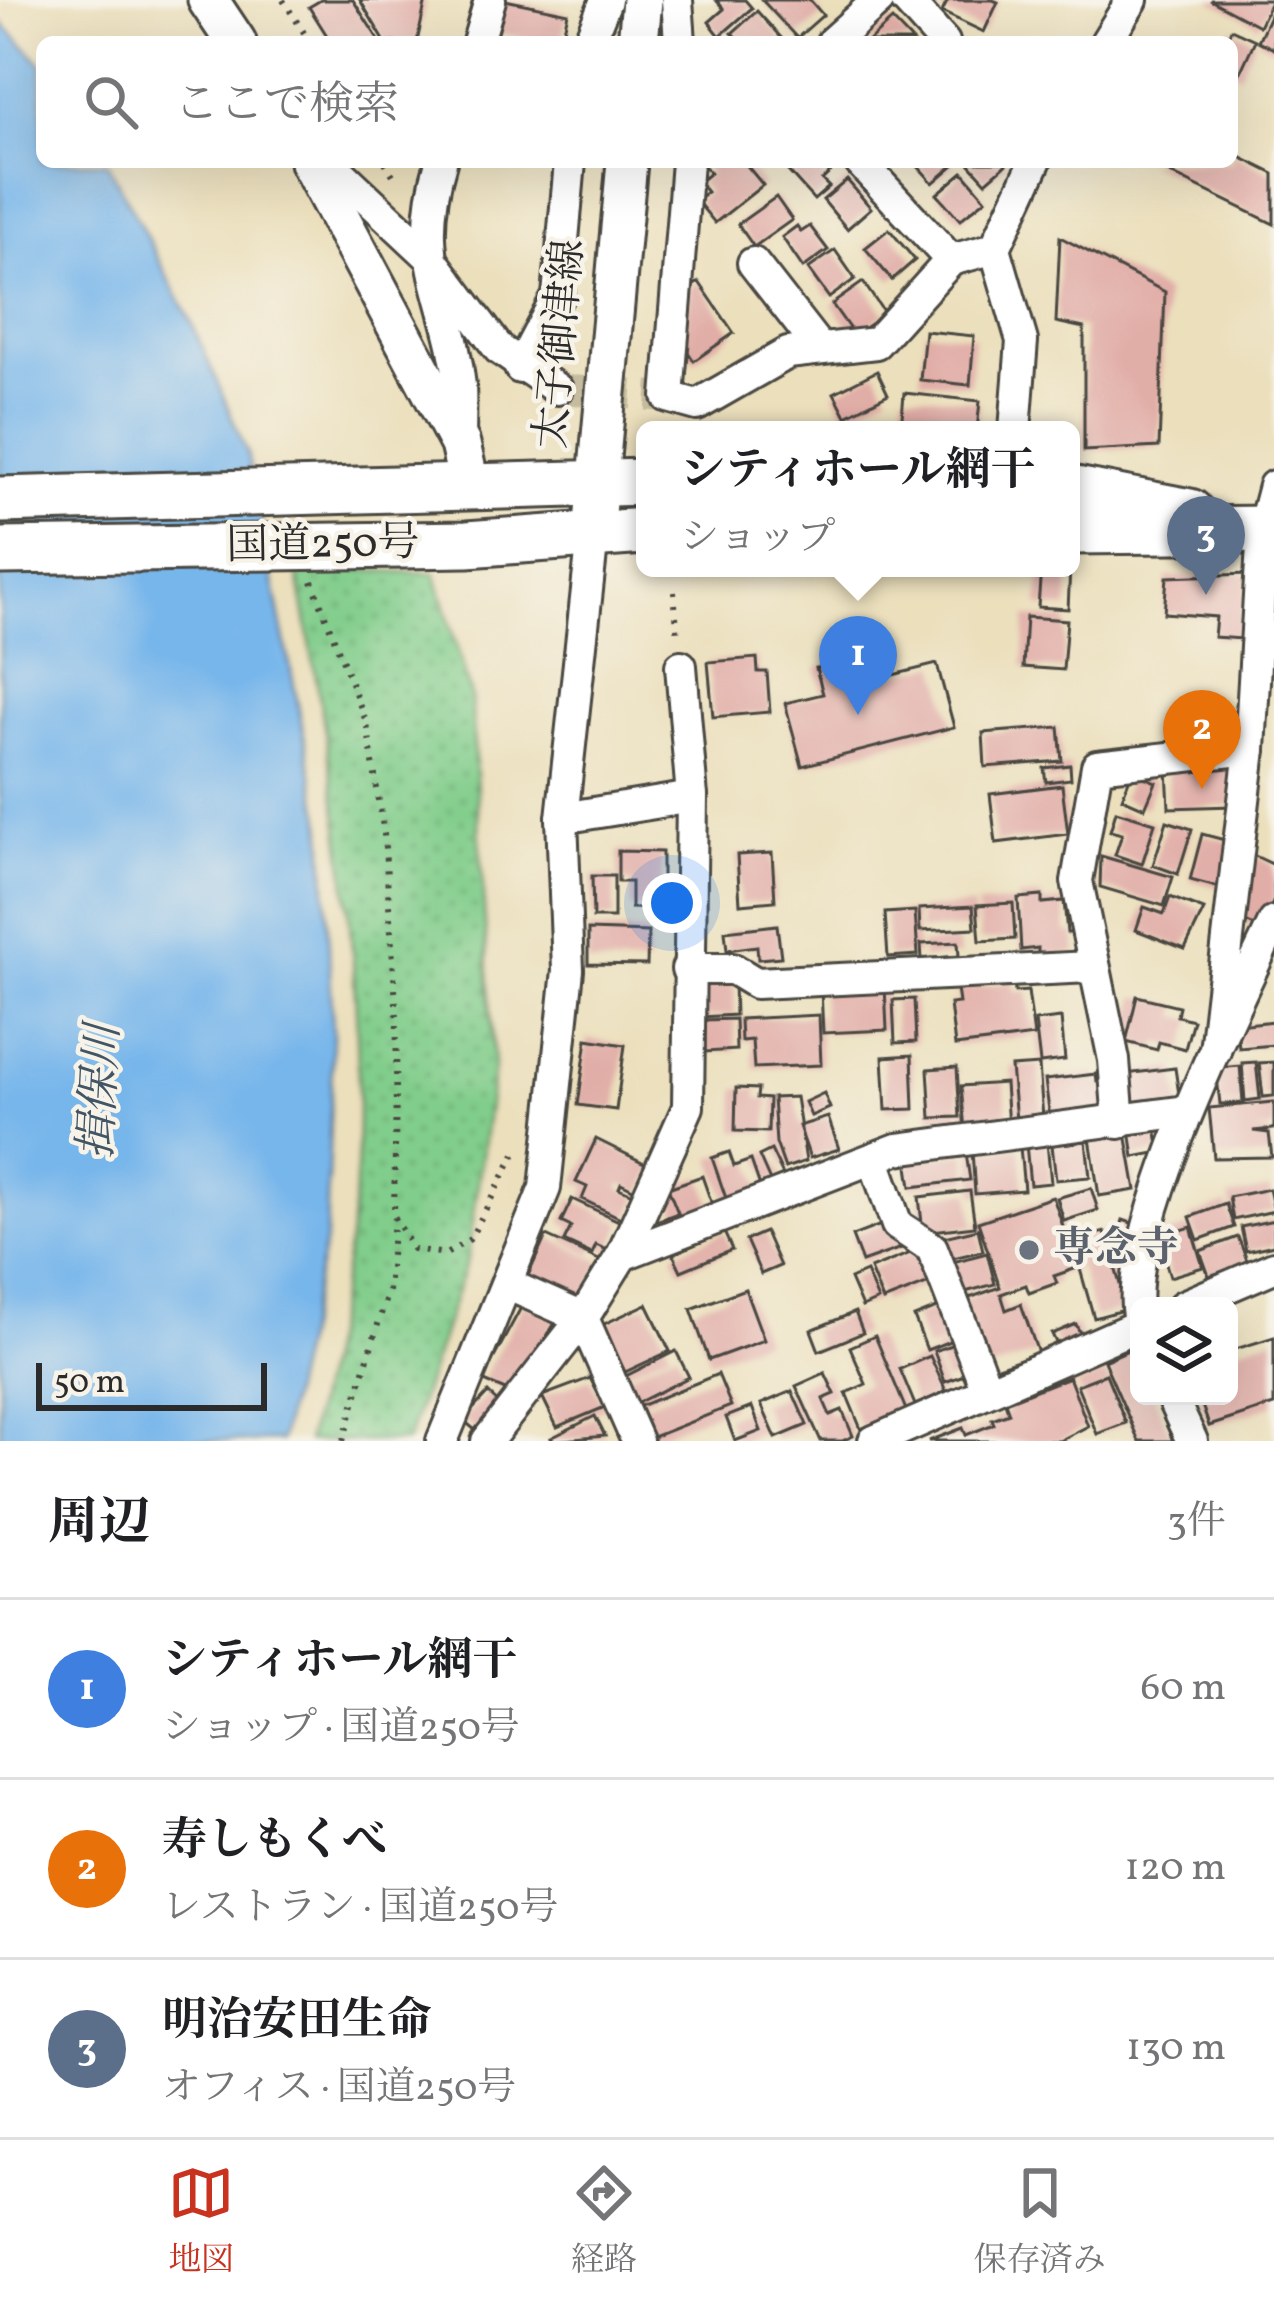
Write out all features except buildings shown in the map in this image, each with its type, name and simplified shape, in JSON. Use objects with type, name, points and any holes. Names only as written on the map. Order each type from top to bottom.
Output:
[{"type":"highway","name":"国道250号","points":[[0,500],[636,482]]},
{"type":"highway","points":[[1080,490],[1270,514]]},
{"type":"highway","points":[[1080,530],[1270,514]]},
{"type":"highway","name":"国道250号","points":[[0,551],[467,544],[636,532]]},
{"type":"main road","points":[[208,0],[232,36]]},
{"type":"main road","points":[[639,36],[642,0]]},
{"type":"main road","points":[[313,168],[460,443],[457,489]]},
{"type":"main road","name":"太子御津線","points":[[593,535],[626,168]]},
{"type":"street","points":[[480,36],[490,0]]},
{"type":"street","points":[[591,36],[606,0]]},
{"type":"street","points":[[677,0],[680,36]]},
{"type":"street","points":[[839,36],[880,0]]},
{"type":"street","points":[[1110,36],[1132,0]]},
{"type":"street","points":[[914,3],[939,36]]},
{"type":"street","points":[[335,168],[429,256],[520,368],[557,389]]},
{"type":"street","points":[[439,168],[430,199],[429,256],[460,385],[460,443]]},
{"type":"street","points":[[520,368],[558,296],[569,168]]},
{"type":"street","points":[[687,168],[668,397],[697,405],[788,353],[876,343],[951,260],[995,248]]},
{"type":"street","points":[[866,168],[951,260]]},
{"type":"street","points":[[1016,421],[1022,341],[995,248],[1032,168]]},
{"type":"street","points":[[753,263],[820,349]]},
{"type":"street","points":[[1215,1051],[1250,749],[1270,514]]},
{"type":"street","points":[[442,1441],[545,1188],[568,970],[562,818],[593,535]]},
{"type":"street","points":[[487,1441],[583,1318],[622,1255],[688,1107],[692,797],[681,666]]},
{"type":"street","points":[[1119,1123],[1114,1060],[1091,967],[1077,881],[1097,766],[1250,749]]},
{"type":"street","points":[[562,818],[692,797]]},
{"type":"street","points":[[1138,1297],[1138,1275],[1186,1112],[1274,922]]},
{"type":"street","points":[[687,969],[734,969],[756,983],[1091,967]]},
{"type":"street","points":[[622,1255],[897,1149],[1186,1112]]},
{"type":"street","points":[[874,1160],[897,1225],[932,1248],[987,1390]]},
{"type":"street","points":[[1204,1297],[1274,1267]]},
{"type":"street","points":[[508,1285],[583,1318],[637,1441]]},
{"type":"street","points":[[874,1441],[1130,1326]]},
{"type":"street","points":[[1175,1405],[1192,1441]]},
{"type":"path","points":[[283,0],[306,36]]},
{"type":"path","points":[[309,575],[368,724],[384,834],[397,1017],[388,1291],[343,1441]]},
{"type":"path","points":[[674,592],[681,666]]},
{"type":"path","points":[[394,1216],[413,1249],[446,1254],[470,1239],[524,1136],[554,1112]]},
{"type":"green space","points":[[297,568],[435,573],[471,696],[494,1067],[468,1257],[407,1441],[307,1441],[351,1227],[358,1079],[343,860]]},
{"type":"water","name":"揖保川","points":[[0,21],[36,58],[36,168],[110,168],[191,321],[247,453],[323,828],[333,1032],[326,1236],[280,1441],[0,1441]]},
{"type":"tunnel","points":[[557,389],[668,397]]},
{"type":"place","name":"明治安田生命","points":[[1206,595]]},
{"type":"place","name":"シティホール網干","points":[[858,715]]},
{"type":"place","name":"寿しもくべ","points":[[1202,789]]},
{"type":"place","name":"専念寺","points":[[1029,1250]]}]
